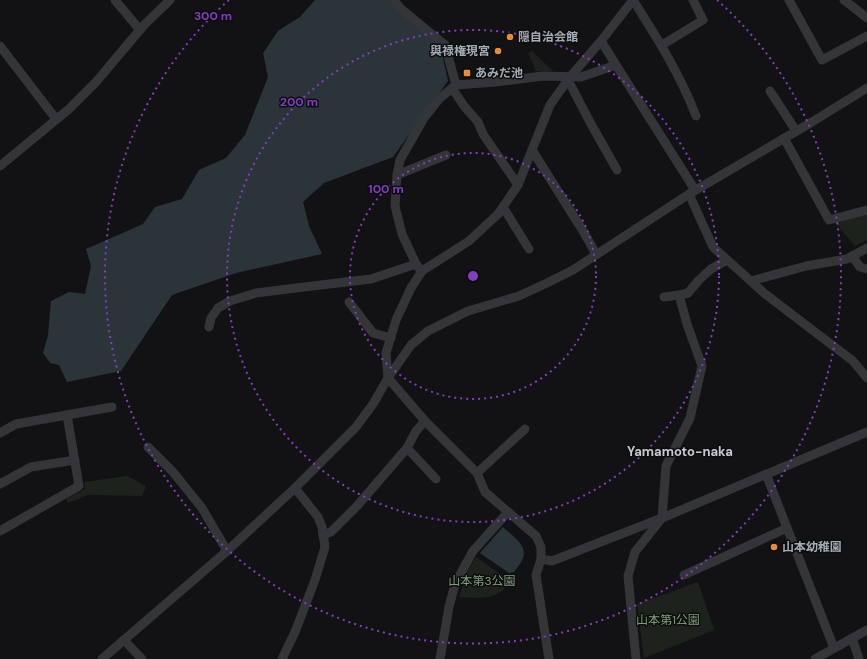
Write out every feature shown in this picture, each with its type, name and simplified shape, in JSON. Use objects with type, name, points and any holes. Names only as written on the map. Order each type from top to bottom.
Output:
[{"type":"street","points":[[115,0],[140,30]]},
{"type":"street","points":[[0,166],[69,109],[96,82],[140,30],[170,0]]},
{"type":"street","points":[[394,0],[400,8],[445,45],[454,87],[464,106],[478,122],[483,134],[518,185]]},
{"type":"street","points":[[550,659],[536,575],[541,559],[541,547],[536,536],[485,492],[477,473],[425,421],[388,378],[386,353],[396,320],[411,288],[422,271],[469,241],[498,214],[518,185],[550,105],[569,79],[633,0],[670,59],[691,102],[696,116]]},
{"type":"street","points":[[662,45],[703,20],[693,0]]},
{"type":"street","points":[[789,0],[822,60],[867,36]]},
{"type":"street","points":[[844,0],[867,18]]},
{"type":"street","points":[[601,41],[692,192],[713,247],[764,293],[853,361],[867,378]]},
{"type":"street","points":[[0,46],[56,120]]},
{"type":"street","points":[[422,271],[416,264],[402,234],[395,206],[397,175],[400,160],[424,118],[440,98],[454,87],[543,76],[569,79],[581,77],[616,65]]},
{"type":"street","points":[[569,79],[591,124],[617,170]]},
{"type":"street","points":[[102,659],[226,551],[295,488],[356,427],[373,404],[388,378],[411,345],[428,331],[468,311],[519,296],[573,270],[692,192],[867,88]]},
{"type":"street","points":[[770,91],[796,131]]},
{"type":"street","points":[[784,138],[830,220],[867,210]]},
{"type":"street","points":[[532,150],[596,254]]},
{"type":"street","points":[[397,175],[446,155]]},
{"type":"street","points":[[503,207],[530,249]]},
{"type":"street","points":[[751,281],[806,266],[847,259],[867,248]]},
{"type":"street","points":[[852,256],[860,267],[867,269]]},
{"type":"street","points":[[664,297],[688,292],[711,269],[727,260]]},
{"type":"street","points":[[209,327],[211,318],[218,308],[230,301],[256,293],[371,279],[416,264]]},
{"type":"street","points":[[636,659],[628,576],[635,552],[662,518],[666,466],[690,418],[702,366],[678,295]]},
{"type":"street","points":[[349,302],[373,333],[391,338]]},
{"type":"street","points":[[0,433],[16,424],[112,407]]},
{"type":"street","points":[[0,532],[79,486],[67,415]]},
{"type":"street","points":[[323,535],[331,532],[357,506],[407,448],[416,431],[425,421]]},
{"type":"street","points":[[477,473],[525,429]]},
{"type":"street","points":[[541,559],[552,561],[662,518],[867,432]]},
{"type":"street","points":[[148,447],[173,472],[202,508],[226,551]]},
{"type":"street","points":[[407,448],[436,479]]},
{"type":"street","points":[[0,484],[31,467],[75,460]]},
{"type":"street","points":[[766,474],[834,648]]},
{"type":"street","points":[[282,659],[295,632],[315,580],[325,547],[322,527],[318,517],[295,488]]},
{"type":"street","points":[[440,659],[449,607],[455,584],[473,551],[508,512]]},
{"type":"street","points":[[684,575],[787,528]]},
{"type":"street","points":[[814,659],[867,630]]},
{"type":"street","points":[[852,638],[859,659]]},
{"type":"street","points":[[124,640],[142,659]]},
{"type":"green space","points":[[532,51],[553,71],[536,71],[528,53]]},
{"type":"green space","points":[[867,213],[867,240],[855,246],[835,222]]},
{"type":"green space","points":[[127,476],[146,486],[142,496],[88,495],[68,503],[66,499],[85,489],[84,482]]},
{"type":"green space","name":"山本第3公園","points":[[476,557],[506,578],[507,583],[500,593],[489,597],[459,597],[468,571]]},
{"type":"green space","name":"山本第1公園","points":[[698,582],[714,630],[644,658],[637,604]]},
{"type":"shaded area","points":[[315,0],[389,0],[396,10],[440,45],[448,81],[393,157],[324,183],[303,202],[309,226],[322,254],[236,273],[172,295],[121,371],[67,382],[59,365],[50,363],[43,353],[48,335],[51,301],[69,292],[85,294],[91,266],[86,249],[143,224],[155,207],[182,199],[199,170],[226,158],[245,135],[268,77],[263,53],[278,31],[300,17]]},
{"type":"shaded area","points":[[503,527],[518,541],[524,553],[522,560],[514,572],[509,573],[480,553]]},
{"type":"place","name":"隠自治会館","points":[[510,37]]},
{"type":"place","name":"與禄権現宮","points":[[498,51]]},
{"type":"place","name":"あみだ池","points":[[467,73]]},
{"type":"place","name":"山本幼稚園","points":[[774,547]]},
{"type":"district","name":"Yamamoto-naka","points":[[680,451]]}]
